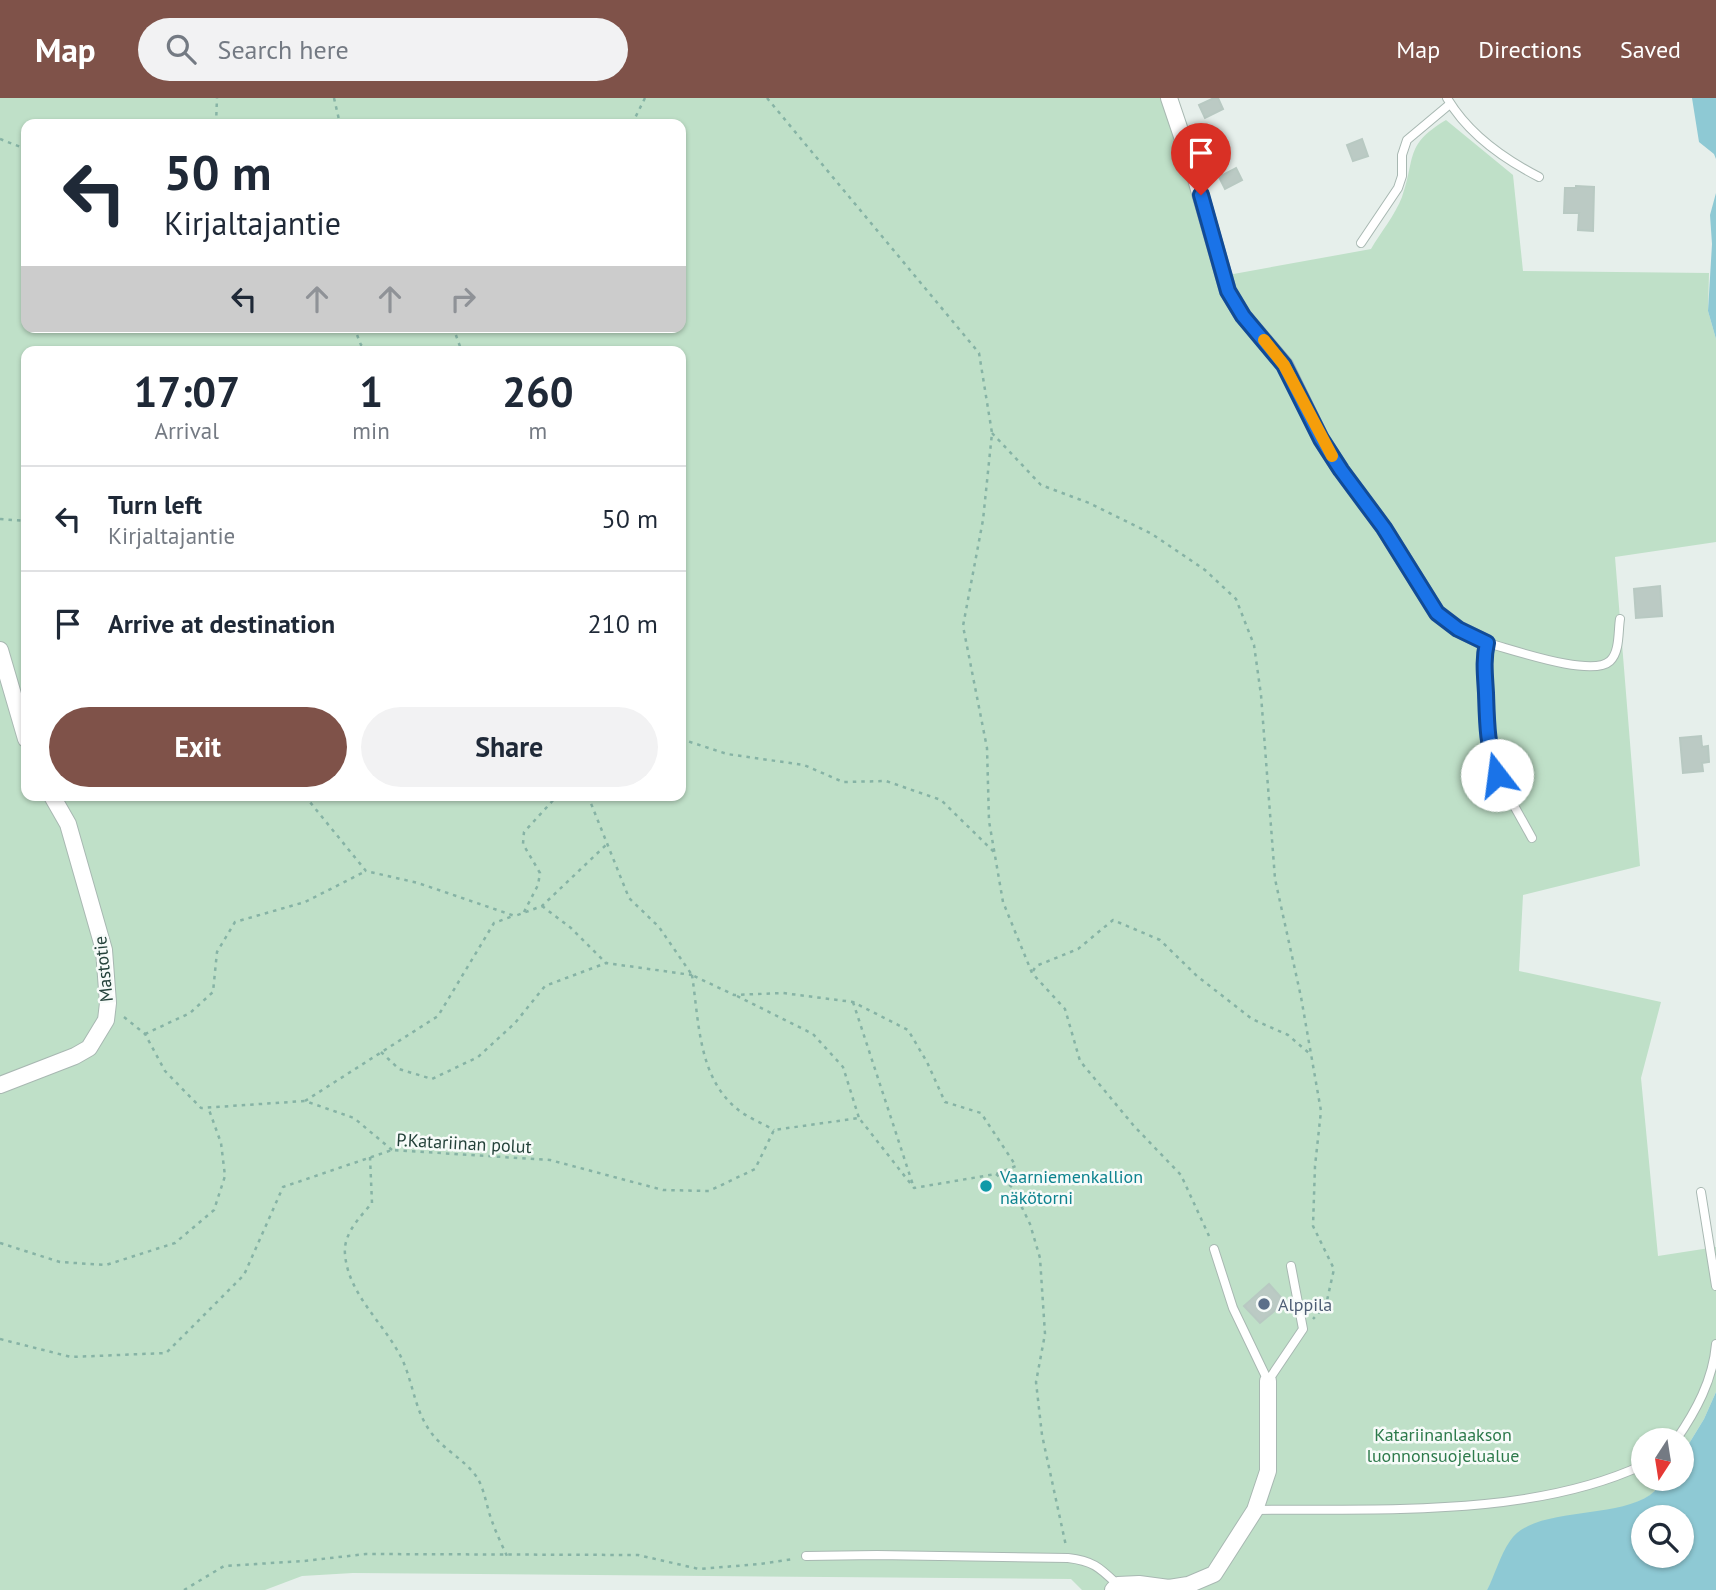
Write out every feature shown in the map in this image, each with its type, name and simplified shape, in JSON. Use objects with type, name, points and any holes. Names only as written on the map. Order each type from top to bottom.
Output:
[{"type":"street","points":[[1169,98],[1194,172],[1228,291],[1243,316],[1284,365],[1334,460],[1384,528],[1437,613],[1458,629],[1487,643]]},
{"type":"street","points":[[0,650],[21,722]]},
{"type":"street","name":"Mastotie","points":[[0,1085],[89,1048],[106,1020],[108,1003],[104,950],[68,824],[55,801]]},
{"type":"street","points":[[1116,1588],[1139,1584],[1169,1588],[1188,1585],[1214,1574],[1255,1510],[1268,1471],[1268,1381]]},
{"type":"lane","points":[[1361,243],[1398,188],[1402,176],[1402,155],[1407,140],[1448,101],[1490,148],[1539,177]]},
{"type":"lane","points":[[1532,838],[1497,775],[1488,749],[1483,662],[1487,643],[1575,665],[1596,667],[1610,662],[1616,651],[1619,619]]},
{"type":"lane","points":[[1701,1192],[1716,1286]]},
{"type":"lane","points":[[1214,1249],[1233,1308],[1268,1381]]},
{"type":"lane","points":[[1268,1381],[1303,1329],[1291,1266]]},
{"type":"lane","points":[[1684,1428],[1698,1408],[1715,1360],[1716,1344]]},
{"type":"lane","points":[[1255,1510],[1468,1506],[1545,1495],[1612,1480],[1631,1471]]},
{"type":"lane","points":[[806,1556],[1068,1558],[1086,1560],[1101,1570],[1116,1588]]},
{"type":"path","points":[[216,119],[217,98]]},
{"type":"path","points":[[334,98],[339,119]]},
{"type":"path","points":[[634,119],[645,98]]},
{"type":"path","points":[[767,98],[979,353],[992,433],[983,520],[962,626],[987,748],[989,821],[1003,902],[1032,972],[1065,1009],[1080,1061],[1134,1126],[1181,1175],[1214,1249]]},
{"type":"path","points":[[0,139],[21,147]]},
{"type":"path","points":[[992,433],[1041,485],[1088,503],[1152,534],[1205,570],[1236,599],[1254,645],[1261,695],[1275,879],[1301,997],[1321,1111],[1315,1166],[1313,1226],[1334,1269],[1326,1305],[1303,1329]]},
{"type":"path","points":[[0,519],[21,521]]},
{"type":"path","points":[[686,741],[727,754],[804,765],[843,782],[886,781],[941,800],[994,852]]},
{"type":"path","points":[[309,801],[366,870],[418,883],[515,916]]},
{"type":"path","points":[[523,913],[538,885],[540,873],[523,844],[524,832],[552,801]]},
{"type":"path","points":[[590,801],[629,898],[659,927],[692,975],[703,1052],[716,1087],[737,1110],[774,1130],[859,1118]]},
{"type":"path","points":[[305,1101],[438,1016],[494,923],[542,906],[607,845]]},
{"type":"path","points":[[145,1034],[190,1013],[213,992],[217,952],[234,922],[305,902],[366,870]]},
{"type":"path","points":[[542,906],[571,928],[606,963]]},
{"type":"path","points":[[1032,972],[1036,966],[1078,949],[1113,920],[1160,940],[1197,976],[1252,1019],[1288,1035],[1309,1053]]},
{"type":"path","points":[[382,1052],[399,1069],[432,1079],[478,1057],[515,1023],[545,986],[606,963],[692,975],[813,1034],[843,1067],[859,1118],[914,1188]]},
{"type":"path","points":[[734,995],[783,993],[853,1002],[908,1030],[927,1062],[945,1102],[981,1113],[1016,1166],[996,1174],[914,1188]]},
{"type":"path","points":[[853,1002],[914,1188]]},
{"type":"path","points":[[108,1003],[145,1034],[164,1071],[201,1108],[305,1101],[354,1118],[392,1150]]},
{"type":"path","points":[[0,1243],[60,1262],[106,1265],[175,1244],[214,1210],[225,1176],[221,1143],[208,1107]]},
{"type":"path","name":"P.Katariinan polut","points":[[0,1339],[71,1357],[166,1353],[244,1275],[283,1186],[392,1150],[550,1160],[663,1190],[709,1191],[755,1169],[774,1130]]},
{"type":"path","points":[[370,1157],[372,1203],[351,1229],[344,1251],[351,1281],[401,1357],[414,1391],[419,1415],[432,1435],[467,1465],[477,1478],[507,1556]]},
{"type":"path","points":[[996,1174],[1012,1187],[1030,1224],[1040,1258],[1045,1334],[1036,1382],[1042,1435],[1064,1531]]},
{"type":"path","points":[[184,1590],[224,1566],[366,1554],[638,1555],[699,1569],[761,1564],[806,1556]]},
{"type":"green space","name":"Katariinanlaakson luonnonsuojelualue","points":[[0,98],[1164,98],[1217,277],[1371,249],[1399,204],[1417,145],[1423,137],[1446,120],[1513,175],[1523,271],[1709,273],[1708,311],[1716,339],[1716,542],[1615,557],[1640,866],[1523,895],[1519,971],[1661,1002],[1641,1078],[1658,1256],[1716,1247],[1716,1392],[1694,1435],[1694,1428],[1631,1428],[1631,1491],[1654,1491],[1651,1495],[1495,1575],[1487,1590],[1082,1590],[1071,1579],[353,1573],[302,1576],[265,1590],[0,1590]]},
{"type":"water","points":[[1692,98],[1716,98],[1716,159],[1714,154],[1699,142]]},
{"type":"water","points":[[1716,193],[1716,339],[1708,311],[1712,244],[1710,215]]},
{"type":"water","points":[[1716,1392],[1716,1590],[1487,1590],[1506,1547],[1521,1530],[1555,1518],[1634,1503],[1654,1491],[1694,1491],[1694,1435]]},
{"type":"building","points":[[1218,98],[1223,109],[1205,118],[1199,105]]},
{"type":"building","points":[[1362,139],[1368,156],[1353,161],[1347,145]]},
{"type":"building","points":[[1236,168],[1242,180],[1225,189],[1219,177]]},
{"type":"building","points":[[1594,187],[1593,231],[1578,230],[1579,213],[1564,213],[1565,188]]},
{"type":"building","points":[[1660,586],[1662,616],[1636,618],[1634,589]]},
{"type":"building","points":[[1701,736],[1702,747],[1708,746],[1709,762],[1702,763],[1703,771],[1683,773],[1680,738]]},
{"type":"building","name":"Alppila","points":[[1269,1284],[1285,1302],[1260,1323],[1244,1306]]},
{"type":"slow traffic","points":[[1264,340],[1284,365],[1332,456]]},
{"type":"place","name":"Vaarniemenkallion näkötorni","points":[[986,1186]]},
{"type":"place","name":"Alppila","points":[[1264,1304]]},
{"type":"route","points":[[1201,195],[1228,291],[1243,316],[1284,365],[1321,439],[1384,528],[1437,613],[1458,629],[1487,643],[1483,662],[1488,749],[1497,775]]}]
